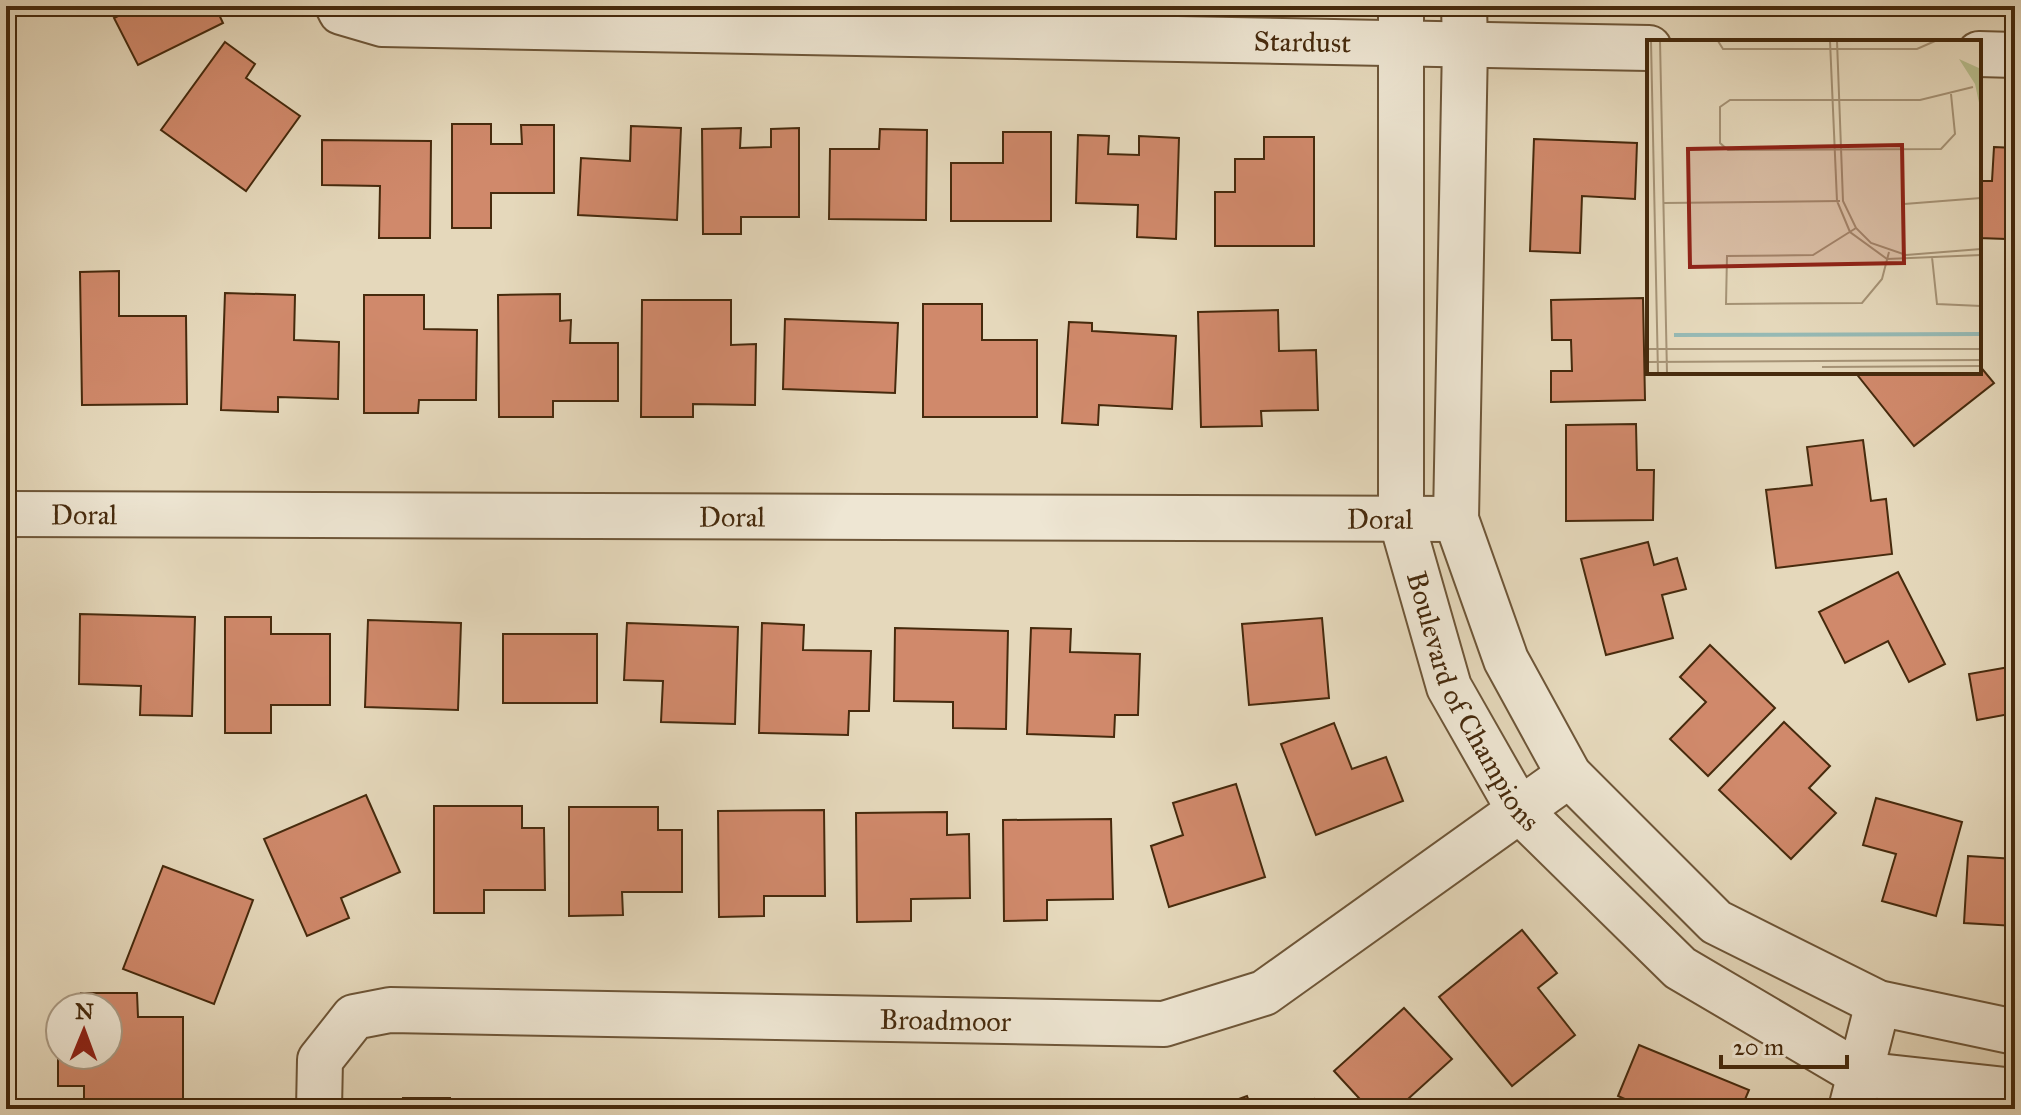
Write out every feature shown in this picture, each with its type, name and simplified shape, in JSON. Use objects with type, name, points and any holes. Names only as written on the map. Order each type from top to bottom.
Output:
[{"type":"street","name":"Stardust","points":[[338,6],[341,12],[382,24],[1464,25],[1647,48]]},
{"type":"street","name":"Boulevard of Champions","points":[[1401,24],[1401,519],[1449,687],[1519,810],[1680,968],[1855,1092],[2015,1091]]},
{"type":"street","name":"Boulevard of Champions","points":[[1464,25],[1456,519],[1506,660],[1569,775],[1716,922],[1878,1003],[2015,1032]]},
{"type":"street","points":[[1981,54],[2015,55]]},
{"type":"street","name":"Doral","points":[[6,514],[1456,519]]},
{"type":"street","name":"Broadmoor","points":[[319,1109],[320,1060],[354,1017],[390,1010],[1164,1024],[1264,993],[1569,775]]},
{"type":"street","points":[[1855,1092],[1878,1003]]},
{"type":"building","points":[[138,6],[215,6],[223,23],[138,65],[114,18]]},
{"type":"building","points":[[225,42],[255,64],[246,78],[300,116],[246,191],[161,130]]},
{"type":"building","points":[[452,124],[491,124],[491,144],[522,144],[521,125],[554,125],[554,193],[491,193],[491,228],[452,228]]},
{"type":"building","points":[[631,126],[681,128],[677,220],[578,215],[581,158],[630,161]]},
{"type":"building","points":[[741,128],[740,148],[771,147],[771,129],[799,128],[799,217],[741,217],[741,234],[703,234],[702,129]]},
{"type":"building","points":[[880,129],[927,130],[926,220],[829,219],[830,149],[879,149]]},
{"type":"building","points":[[1003,132],[1051,132],[1051,221],[951,221],[951,163],[1003,163]]},
{"type":"building","points":[[1078,135],[1109,136],[1108,154],[1139,155],[1139,136],[1179,138],[1176,239],[1137,237],[1138,205],[1076,203]]},
{"type":"building","points":[[1264,137],[1314,137],[1314,246],[1215,246],[1215,192],[1235,192],[1235,159],[1264,159]]},
{"type":"building","points":[[1534,139],[1637,143],[1635,199],[1582,196],[1580,253],[1530,251]]},
{"type":"building","points":[[322,140],[431,141],[430,238],[379,238],[380,186],[322,185]]},
{"type":"building","points":[[1994,147],[2015,148],[2015,256],[2006,255],[2006,239],[1981,238],[1981,181],[1992,181]]},
{"type":"building","points":[[119,271],[119,316],[186,316],[187,404],[82,405],[80,272]]},
{"type":"building","points":[[225,293],[295,295],[294,340],[339,342],[338,399],[278,397],[278,412],[221,410]]},
{"type":"building","points":[[560,294],[560,321],[571,320],[570,343],[618,343],[618,401],[553,401],[553,417],[499,417],[498,295]]},
{"type":"building","points":[[364,295],[424,295],[424,329],[477,330],[476,400],[419,400],[418,413],[364,413]]},
{"type":"building","points":[[1643,298],[1645,400],[1551,402],[1551,371],[1572,371],[1571,340],[1552,340],[1551,300]]},
{"type":"building","points":[[642,300],[731,300],[731,345],[756,344],[755,405],[693,404],[693,417],[641,417]]},
{"type":"building","points":[[923,304],[982,304],[982,340],[1037,340],[1037,417],[923,417]]},
{"type":"building","points":[[1278,310],[1279,351],[1316,350],[1318,410],[1261,411],[1262,426],[1201,427],[1198,312]]},
{"type":"building","points":[[785,319],[898,323],[895,393],[783,389]]},
{"type":"building","points":[[1069,322],[1092,323],[1092,331],[1176,336],[1172,409],[1099,405],[1098,425],[1062,423]]},
{"type":"building","points":[[1981,367],[1994,383],[1914,446],[1857,374],[1981,374]]},
{"type":"building","points":[[1636,424],[1637,470],[1654,470],[1653,520],[1566,521],[1566,425]]},
{"type":"building","points":[[1863,440],[1871,501],[1886,499],[1892,554],[1776,568],[1766,490],[1812,485],[1807,447]]},
{"type":"building","points":[[1648,542],[1654,565],[1677,558],[1686,589],[1662,595],[1673,638],[1606,655],[1581,559]]},
{"type":"building","points":[[1898,572],[1945,664],[1909,682],[1888,641],[1845,663],[1819,612]]},
{"type":"building","points":[[80,614],[195,617],[192,716],[140,715],[141,686],[79,684]]},
{"type":"building","points":[[225,617],[271,617],[271,634],[330,634],[330,705],[271,705],[271,733],[225,733]]},
{"type":"building","points":[[1322,618],[1329,698],[1249,705],[1242,624]]},
{"type":"building","points":[[368,620],[461,623],[458,710],[365,707]]},
{"type":"building","points":[[627,623],[738,627],[735,724],[661,722],[663,681],[624,680]]},
{"type":"building","points":[[762,623],[804,625],[803,650],[871,651],[869,711],[849,711],[848,735],[759,733]]},
{"type":"building","points":[[895,628],[1008,631],[1006,729],[953,728],[953,702],[894,701]]},
{"type":"building","points":[[1031,628],[1071,629],[1070,652],[1140,654],[1138,715],[1115,715],[1114,737],[1027,734]]},
{"type":"building","points":[[503,634],[597,634],[597,703],[503,703]]},
{"type":"building","points":[[1710,645],[1775,708],[1708,776],[1670,739],[1706,702],[1680,677]]},
{"type":"building","points":[[2015,666],[2015,713],[1977,720],[1969,674]]},
{"type":"building","points":[[1784,722],[1830,766],[1809,788],[1836,813],[1791,859],[1719,790]]},
{"type":"building","points":[[1334,723],[1352,769],[1386,757],[1403,801],[1316,835],[1281,744]]},
{"type":"building","points":[[1236,784],[1265,877],[1169,907],[1151,846],[1183,835],[1173,803]]},
{"type":"building","points":[[366,795],[400,872],[341,898],[349,918],[307,936],[264,839]]},
{"type":"building","points":[[1876,798],[1962,822],[1936,916],[1882,901],[1896,854],[1863,845]]},
{"type":"building","points":[[434,806],[522,806],[522,828],[544,828],[545,890],[484,890],[484,913],[434,913]]},
{"type":"building","points":[[569,807],[658,807],[658,830],[682,830],[682,892],[622,892],[623,915],[569,916]]},
{"type":"building","points":[[824,810],[825,896],[764,896],[764,916],[719,917],[718,811]]},
{"type":"building","points":[[947,812],[947,835],[969,834],[970,898],[911,899],[911,921],[857,922],[856,813]]},
{"type":"building","points":[[1111,819],[1113,899],[1047,900],[1047,920],[1004,921],[1003,820]]},
{"type":"building","points":[[1968,856],[2015,859],[2015,926],[1964,923]]},
{"type":"building","points":[[163,866],[253,900],[214,1004],[123,969]]},
{"type":"building","points":[[1522,930],[1557,973],[1538,988],[1575,1035],[1512,1086],[1439,997]]},
{"type":"building","points":[[124,993],[137,993],[138,1017],[183,1017],[183,1109],[84,1109],[84,1086],[58,1086],[58,1071],[124,1071]]},
{"type":"building","points":[[1404,1008],[1452,1059],[1397,1109],[1369,1109],[1334,1071]]},
{"type":"building","points":[[1639,1045],[1749,1090],[1741,1109],[1647,1109],[1618,1096]]},
{"type":"building","points":[[1247,1096],[1252,1109],[1211,1109]]},
{"type":"building","points":[[403,1098],[450,1098],[450,1109],[403,1109]]},
{"type":"building","points":[[1314,1099],[1317,1109],[1284,1109]]},
{"type":"building","points":[[546,1101],[576,1101],[576,1109],[546,1109]]},
{"type":"building","points":[[673,1105],[707,1105],[707,1109],[673,1109]]},
{"type":"building","points":[[738,1106],[776,1106],[776,1109],[738,1109]]}]
